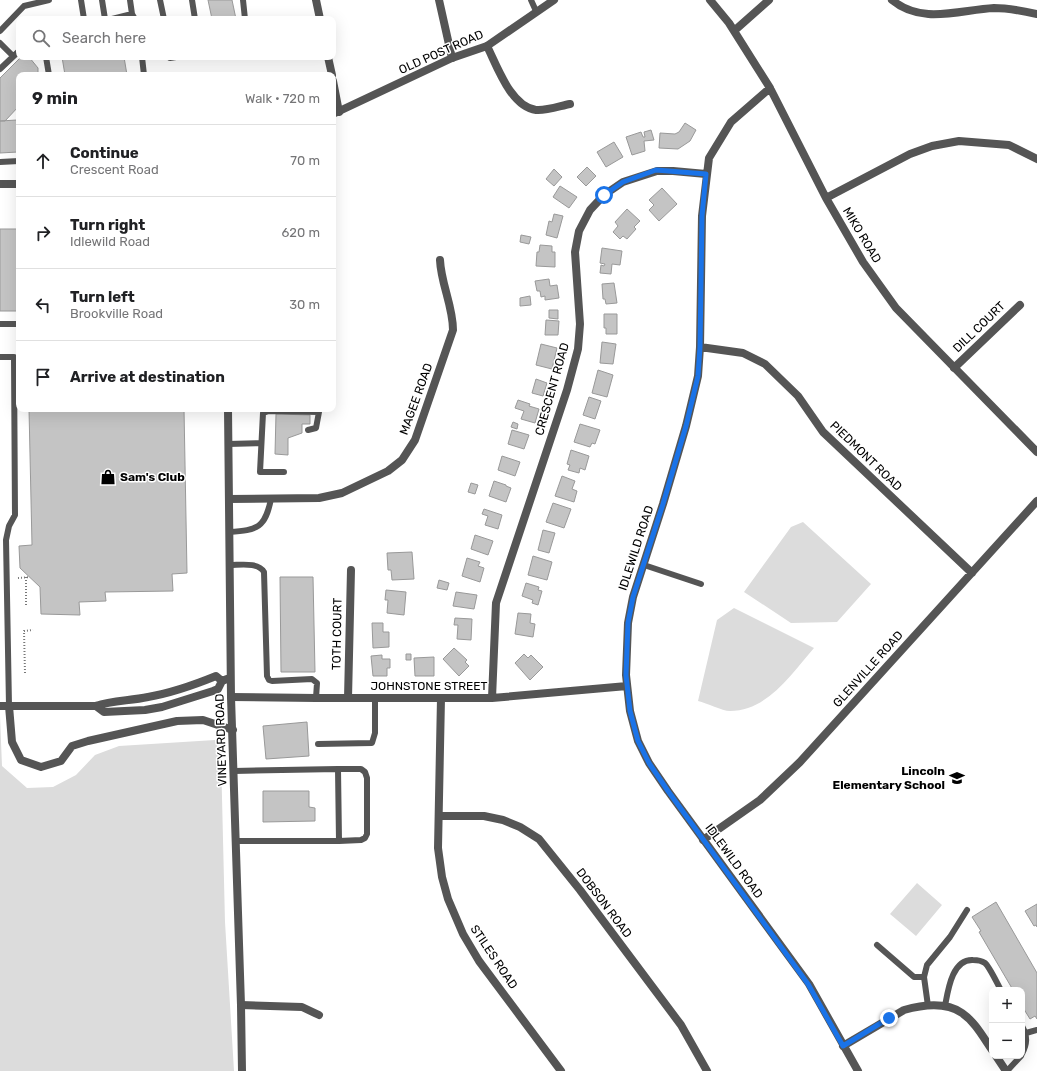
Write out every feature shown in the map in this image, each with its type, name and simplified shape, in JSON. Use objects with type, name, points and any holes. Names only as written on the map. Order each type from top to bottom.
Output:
[{"type":"street","points":[[316,0],[319,16]]},
{"type":"street","points":[[439,0],[452,58]]},
{"type":"street","name":"OLD POST ROAD","points":[[336,113],[452,58],[487,46],[554,0]]},
{"type":"street","name":"MIKO ROAD","points":[[710,0],[734,31],[770,88],[826,198],[863,262],[896,308],[1037,452]]},
{"type":"street","points":[[734,31],[769,0]]},
{"type":"street","points":[[892,0],[904,9],[930,15],[994,8],[1037,14]]},
{"type":"street","points":[[487,46],[506,84],[523,104],[529,108],[538,110],[570,104]]},
{"type":"street","points":[[329,60],[331,72]]},
{"type":"street","name":"IDLEWILD ROAD","points":[[770,88],[731,122],[709,158],[702,216],[700,347],[698,376],[686,426],[644,566],[633,597],[628,623],[626,686],[630,711],[638,741],[649,763],[808,984],[858,1071]]},
{"type":"street","points":[[826,198],[910,154],[932,146],[959,141],[1009,145],[1037,159]]},
{"type":"street","name":"CRESCENT ROAD","points":[[492,698],[496,603],[567,390],[578,348],[580,324],[575,252],[579,231],[590,210],[604,195],[623,182],[656,170],[706,174]]},
{"type":"street","points":[[0,184],[16,184]]},
{"type":"street","name":"MAGEE ROAD","points":[[229,499],[319,498],[342,493],[388,471],[402,460],[415,440],[453,330],[453,317],[441,273],[440,260]]},
{"type":"street","name":"DILL COURT","points":[[954,368],[1020,305]]},
{"type":"street","name":"PIEDMONT ROAD","points":[[700,347],[743,353],[765,364],[798,396],[823,432],[972,573]]},
{"type":"street","name":"VINEYARD ROAD","points":[[228,412],[231,697],[242,1071]]},
{"type":"street","name":"GLENVILLE ROAD","points":[[704,840],[760,800],[800,762],[1037,501]]},
{"type":"street","name":"TOTH COURT","points":[[348,698],[351,570]]},
{"type":"street","points":[[0,706],[96,706],[106,702],[146,698],[170,692],[216,676],[222,681]]},
{"type":"street","points":[[96,706],[104,712],[124,712],[162,706],[218,689],[222,681],[231,678]]},
{"type":"street","name":"JOHNSTONE STREET","points":[[231,697],[492,698],[626,686]]},
{"type":"street","name":"STILES ROAD","points":[[441,698],[438,848],[442,877],[448,899],[463,934],[479,961],[561,1071]]},
{"type":"street","points":[[9,706],[12,742],[21,760],[41,767],[61,760],[72,746],[177,721],[203,720],[233,730]]},
{"type":"street","name":"DOBSON ROAD","points":[[438,816],[484,816],[503,820],[520,827],[539,839],[580,890],[681,1025],[707,1071]]},
{"type":"street","points":[[241,1005],[302,1007],[319,1015]]},
{"type":"street","points":[[843,1046],[904,1010],[928,1006],[945,1006],[962,1012],[973,1022],[989,1046]]},
{"type":"street","points":[[998,1059],[1007,1071]]},
{"type":"lane","points":[[0,31],[24,6],[48,0]]},
{"type":"lane","points":[[81,0],[84,16]]},
{"type":"lane","points":[[102,0],[105,16]]},
{"type":"lane","points":[[130,0],[133,16]]},
{"type":"lane","points":[[160,0],[163,16]]},
{"type":"lane","points":[[192,0],[195,16]]},
{"type":"lane","points":[[243,0],[245,16]]},
{"type":"lane","points":[[531,0],[536,11]]},
{"type":"lane","points":[[0,43],[13,56]]},
{"type":"lane","points":[[0,69],[16,54]]},
{"type":"lane","points":[[46,60],[48,72]]},
{"type":"lane","points":[[142,60],[144,72]]},
{"type":"lane","points":[[0,162],[16,161]]},
{"type":"lane","points":[[0,324],[16,324]]},
{"type":"lane","points":[[0,357],[14,357],[15,514],[6,540],[9,706]]},
{"type":"lane","points":[[263,412],[260,472],[284,472]]},
{"type":"lane","points":[[308,430],[316,428],[319,412]]},
{"type":"lane","points":[[228,444],[261,443]]},
{"type":"lane","points":[[229,532],[246,530],[261,525],[268,514],[271,499]]},
{"type":"lane","points":[[230,565],[257,565],[262,568],[264,572],[267,676],[269,680],[312,679],[316,683],[316,698]]},
{"type":"lane","points":[[644,566],[701,584]]},
{"type":"lane","points":[[318,744],[372,743],[375,733],[376,698]]},
{"type":"lane","points":[[338,769],[339,841]]},
{"type":"lane","points":[[234,771],[361,769],[367,778],[368,834],[366,838],[361,840],[339,841],[236,841]]},
{"type":"lane","points":[[928,1006],[924,977],[927,965],[950,937],[967,910]]},
{"type":"lane","points":[[877,945],[914,977],[924,977]]},
{"type":"lane","points":[[945,1006],[953,975],[958,966],[965,960],[975,960],[985,963],[999,987]]},
{"type":"lane","points":[[1025,1048],[1026,1033],[1037,1030]]},
{"type":"lane","points":[[1007,1071],[1018,1059]]},
{"type":"path","points":[[26,577],[26,607]]},
{"type":"path","points":[[18,578],[30,577]]},
{"type":"path","points":[[25,673],[24,631],[33,630]]},
{"type":"shaded area","points":[[803,522],[871,584],[837,622],[791,623],[744,592],[791,527]]},
{"type":"shaded area","points":[[734,608],[814,648],[788,679],[767,698],[756,705],[730,711],[698,701],[717,620]]},
{"type":"shaded area","points":[[0,716],[2,766],[27,788],[53,787],[76,775],[95,755],[119,746],[215,740],[221,756],[225,922],[234,1071],[0,1071]]},
{"type":"shaded area","points":[[917,883],[942,905],[916,936],[890,914]]},
{"type":"building","points":[[208,0],[232,0],[235,16],[211,16]]},
{"type":"building","points":[[18,60],[31,60],[38,68],[38,72],[16,72],[16,109],[5,121],[0,121],[0,78]]},
{"type":"building","points":[[62,60],[124,60],[126,72],[64,72]]},
{"type":"building","points":[[16,120],[16,152],[0,153],[0,121]]},
{"type":"building","points":[[685,123],[696,130],[690,141],[678,149],[659,148],[660,133],[675,134],[679,132]]},
{"type":"building","points":[[651,130],[654,140],[644,141],[645,151],[632,155],[626,137],[641,132],[643,137],[645,137],[644,132]]},
{"type":"building","points":[[614,142],[623,157],[606,167],[597,152]]},
{"type":"building","points":[[587,167],[596,176],[586,186],[577,177]]},
{"type":"building","points":[[554,169],[562,177],[554,186],[546,179]]},
{"type":"building","points":[[560,186],[577,197],[569,208],[553,197]]},
{"type":"building","points":[[662,188],[677,204],[659,221],[649,210],[654,205],[649,200]]},
{"type":"building","points":[[627,209],[640,221],[634,227],[636,229],[627,239],[623,236],[620,239],[613,232],[618,226],[615,222]]},
{"type":"building","points":[[554,214],[563,216],[557,238],[546,235],[549,221],[552,222]]},
{"type":"building","points":[[0,229],[16,229],[16,311],[0,311]]},
{"type":"building","points":[[521,235],[531,237],[529,244],[520,242]]},
{"type":"building","points":[[540,245],[552,246],[552,252],[555,252],[555,267],[536,266],[537,252],[539,252]]},
{"type":"building","points":[[602,248],[622,251],[620,265],[612,264],[611,274],[600,273],[601,265],[604,266],[605,264],[600,263]]},
{"type":"building","points":[[549,279],[550,286],[557,285],[559,298],[545,300],[545,296],[541,297],[540,291],[537,291],[535,281]]},
{"type":"building","points":[[614,283],[617,303],[606,304],[605,299],[603,299],[602,284]]},
{"type":"building","points":[[530,296],[531,305],[520,306],[520,298]]},
{"type":"building","points":[[549,310],[558,310],[558,319],[549,318]]},
{"type":"building","points":[[604,314],[617,314],[617,334],[606,334],[606,328],[604,328]]},
{"type":"building","points":[[546,320],[559,321],[558,335],[545,335]]},
{"type":"building","points":[[602,342],[616,344],[613,364],[600,363]]},
{"type":"building","points":[[541,344],[557,348],[552,369],[536,365]]},
{"type":"building","points":[[598,370],[613,375],[607,397],[592,393]]},
{"type":"building","points":[[536,379],[547,383],[543,396],[532,393]]},
{"type":"building","points":[[589,397],[601,401],[595,419],[583,415]]},
{"type":"building","points":[[518,400],[539,409],[535,423],[521,419],[524,411],[515,408]]},
{"type":"building","name":"Sam's Club","points":[[29,412],[184,412],[187,573],[172,574],[173,591],[105,592],[106,601],[79,602],[80,615],[41,614],[40,587],[20,568],[19,546],[32,545]]},
{"type":"building","points":[[276,414],[310,415],[310,424],[302,424],[302,433],[288,438],[288,455],[275,454]]},
{"type":"building","points":[[513,422],[518,424],[517,429],[511,427]]},
{"type":"building","points":[[580,424],[600,430],[595,444],[592,443],[590,447],[574,442]]},
{"type":"building","points":[[512,430],[529,435],[524,449],[508,444]]},
{"type":"building","points":[[571,450],[589,456],[585,470],[580,468],[579,473],[568,470],[570,465],[567,464]]},
{"type":"building","points":[[502,456],[520,462],[515,476],[498,470]]},
{"type":"building","points":[[562,476],[575,481],[572,489],[577,491],[574,502],[555,496]]},
{"type":"building","points":[[494,481],[511,488],[506,502],[489,496]]},
{"type":"building","points":[[471,483],[478,485],[475,494],[468,492]]},
{"type":"building","points":[[553,503],[571,509],[564,528],[546,522]]},
{"type":"building","points":[[484,509],[502,515],[498,529],[485,525],[488,516],[482,514]]},
{"type":"building","points":[[543,530],[555,533],[549,553],[538,550]]},
{"type":"building","points":[[475,535],[493,541],[488,555],[471,549]]},
{"type":"building","points":[[412,552],[414,579],[392,580],[391,570],[388,570],[387,553]]},
{"type":"building","points":[[533,556],[552,562],[547,580],[528,575]]},
{"type":"building","points":[[467,558],[480,562],[478,566],[484,568],[480,582],[462,576]]},
{"type":"building","points":[[280,577],[313,577],[315,672],[281,672]]},
{"type":"building","points":[[439,580],[449,583],[447,590],[437,588]]},
{"type":"building","points":[[526,583],[539,587],[538,590],[542,591],[538,605],[532,603],[533,600],[522,596]]},
{"type":"building","points":[[386,590],[406,592],[404,615],[387,613],[388,600],[385,600]]},
{"type":"building","points":[[456,592],[477,595],[474,609],[453,606]]},
{"type":"building","points":[[518,613],[531,614],[530,623],[535,624],[533,637],[515,634]]},
{"type":"building","points":[[455,618],[472,619],[471,640],[457,639],[458,625],[454,625]]},
{"type":"building","points":[[372,623],[383,623],[383,632],[389,632],[389,647],[373,648]]},
{"type":"building","points":[[454,648],[467,660],[465,662],[469,666],[459,676],[443,659]]},
{"type":"building","points":[[406,654],[411,654],[411,660],[406,660]]},
{"type":"building","points":[[524,654],[528,658],[531,655],[543,667],[530,680],[515,663]]},
{"type":"building","points":[[382,655],[382,659],[390,659],[390,668],[387,668],[387,676],[373,676],[371,656]]},
{"type":"building","points":[[434,657],[434,676],[415,676],[414,658]]},
{"type":"building","points":[[307,722],[309,756],[266,759],[263,726]]},
{"type":"building","points":[[263,791],[309,791],[309,807],[315,808],[315,821],[263,822]]},
{"type":"building","points":[[996,902],[1037,973],[1037,1019],[1035,1016],[1030,1019],[1025,1011],[1025,987],[1011,987],[979,932],[981,931],[972,917]]},
{"type":"building","points":[[1037,904],[1037,927],[1036,925],[1034,926],[1025,911]]},
{"type":"place","name":"Sam's Club","points":[[108,477]]},
{"type":"place","name":"Lincoln Elementary School","points":[[957,778]]},
{"type":"route","points":[[604,195],[623,182],[656,170],[706,174],[702,216],[700,347],[698,376],[686,426],[644,566],[633,597],[628,623],[626,686],[630,711],[638,741],[649,763],[668,791],[808,984],[843,1046],[889,1018]]}]
